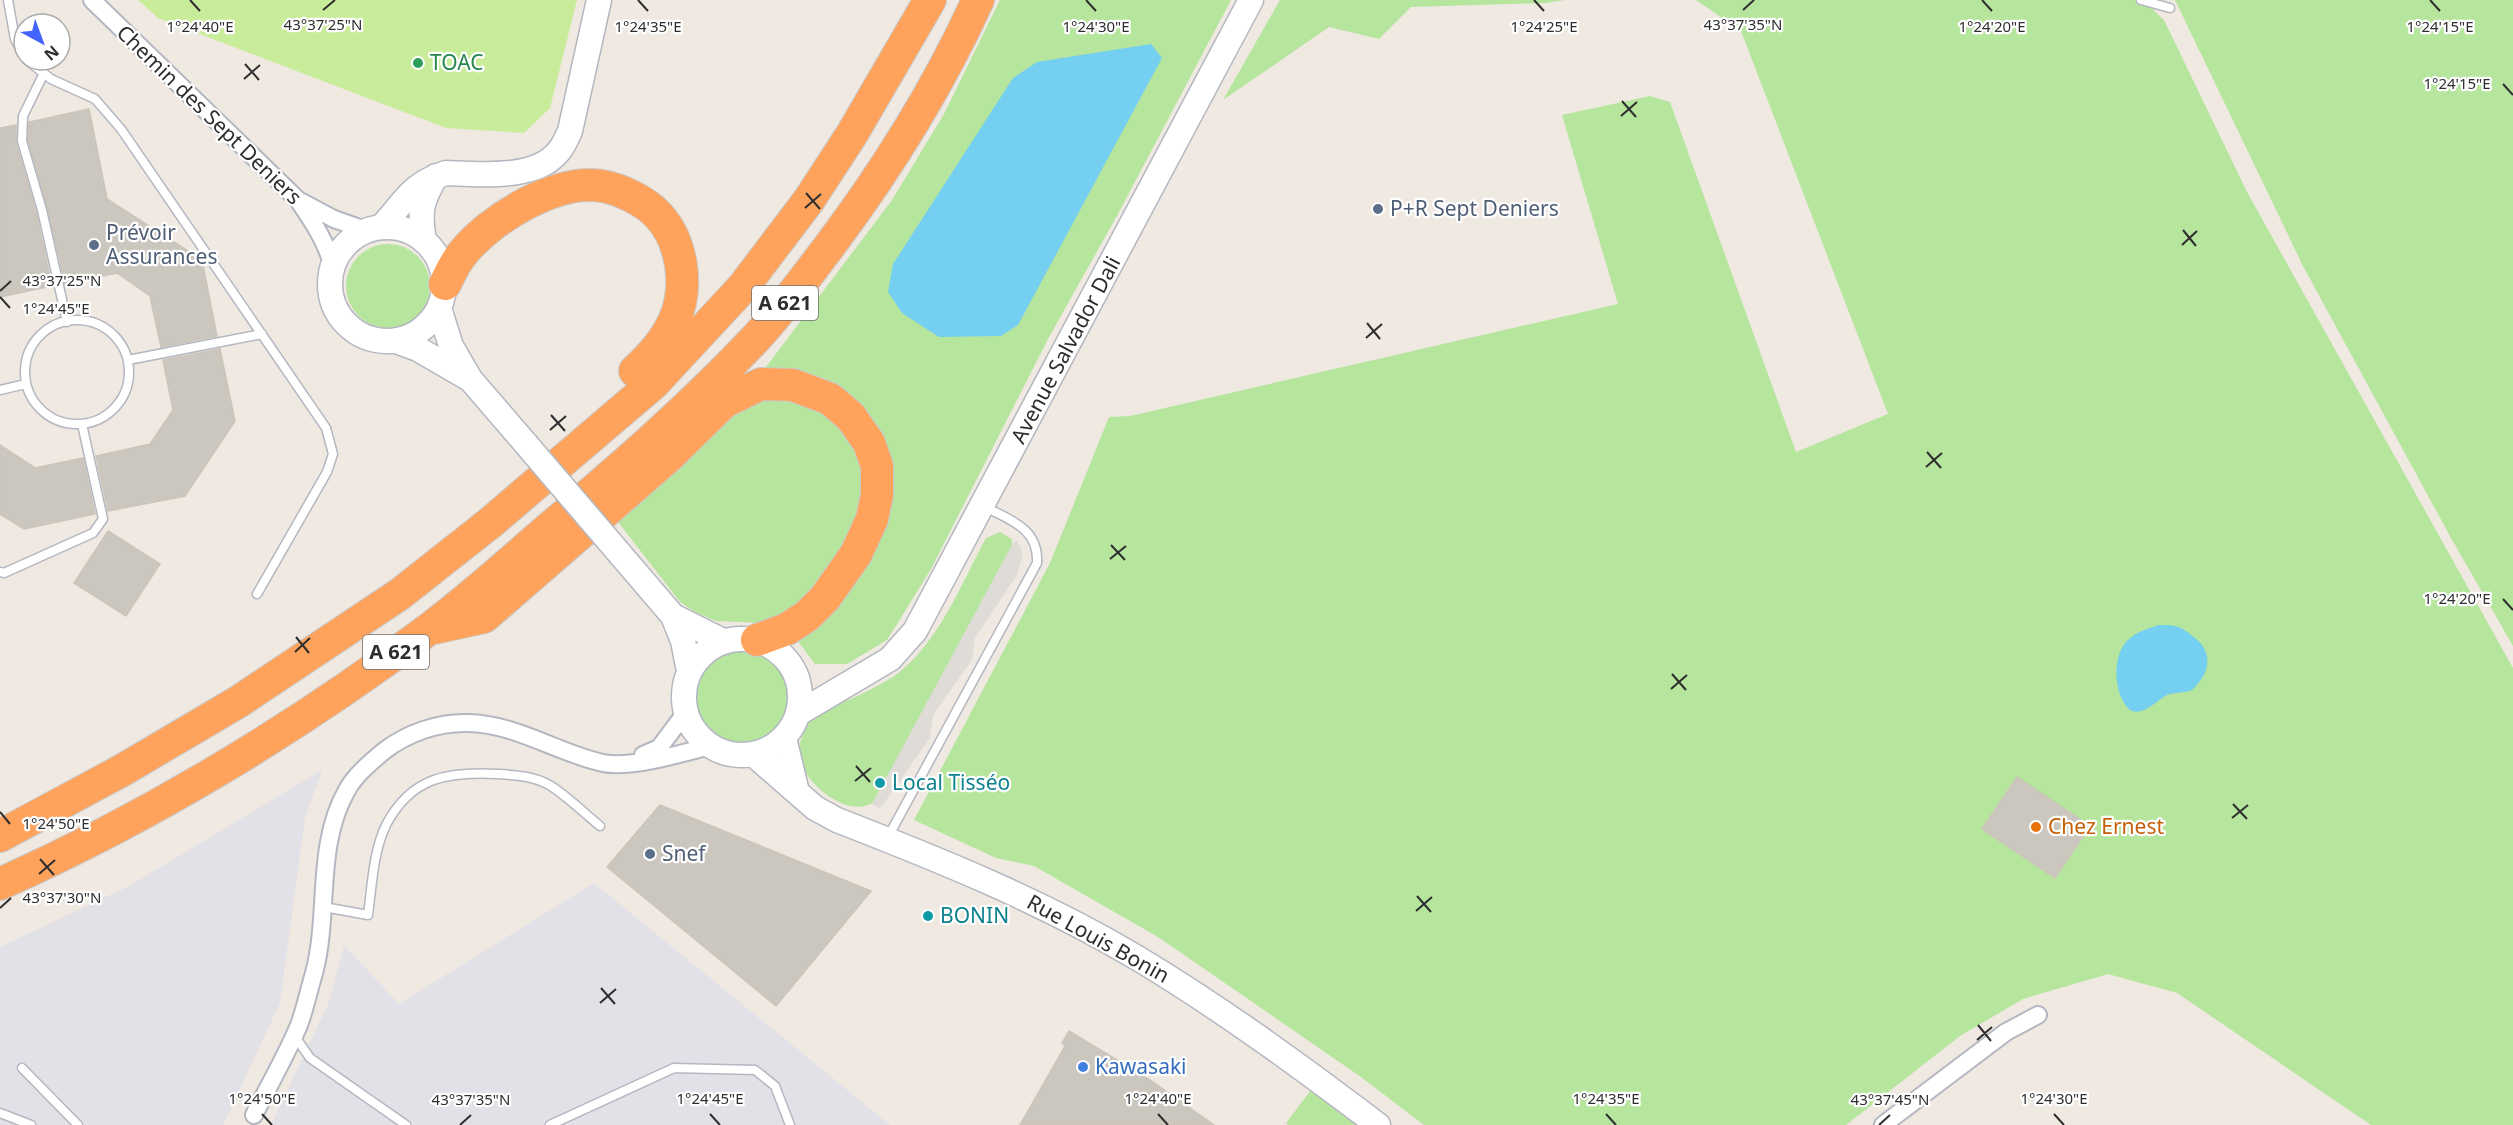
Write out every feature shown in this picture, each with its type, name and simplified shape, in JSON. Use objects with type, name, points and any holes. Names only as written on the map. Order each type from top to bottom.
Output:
[{"type":"highway","name":"A 621","points":[[1,835],[121,771],[238,702],[400,594],[490,523],[654,383],[743,287],[809,200],[852,134],[930,0]]},
{"type":"highway","name":"A 621","points":[[12,879],[100,836],[260,744],[430,628],[629,461],[758,336],[858,208],[904,139],[978,0]]},
{"type":"highway","points":[[442,296],[462,253],[492,225],[514,210],[555,193],[573,187],[601,186],[635,198],[658,214],[674,240],[681,264],[682,294],[675,320],[660,346],[593,413],[578,447]]},
{"type":"highway","points":[[430,628],[484,617],[667,458],[724,402],[761,384],[793,385],[830,399],[851,417],[869,442],[877,466],[877,495],[872,519],[856,554],[825,598],[807,616],[787,629],[758,640]]},
{"type":"highway","points":[[0,893],[12,879]]},
{"type":"street","name":"Chemin des Sept Deniers","points":[[92,0],[298,200],[321,234],[333,267]]},
{"type":"street","points":[[442,296],[422,330],[396,341],[367,338],[354,331],[343,321],[332,299],[330,283],[333,267],[340,252],[352,239],[374,229],[417,185],[446,173],[513,173],[534,168],[551,160],[563,147],[570,131],[599,0]]},
{"type":"street","name":"Avenue Salvador Dali","points":[[799,713],[812,704],[835,694],[890,659],[915,631],[1251,0]]},
{"type":"street","points":[[424,241],[420,217],[423,198],[436,176]]},
{"type":"street","points":[[298,200],[334,219],[374,229],[404,230],[424,241],[440,260],[442,296],[451,346],[470,379],[673,616],[683,641],[689,671]]},
{"type":"street","points":[[396,341],[418,349],[470,379]]},
{"type":"street","points":[[673,616],[723,641]]},
{"type":"street","points":[[734,638],[758,640],[783,654],[797,674],[801,699],[799,713],[784,738],[770,748],[738,756],[724,753],[710,746],[695,732],[686,712],[684,692],[689,671],[703,653],[723,641],[734,638]]},
{"type":"street","name":"Avenue Salvador Dali","points":[[797,674],[808,679],[832,681],[856,679]]},
{"type":"street","points":[[626,763],[658,748],[686,712]]},
{"type":"street","points":[[254,1115],[299,1024],[315,970],[324,907],[327,852],[334,818],[347,789],[369,763],[396,741],[431,727],[468,723],[501,726],[604,764],[626,763],[710,746]]},
{"type":"street","points":[[784,738],[798,792]]},
{"type":"street","name":"Rue Louis Bonin","points":[[753,754],[815,808],[837,820],[1010,891],[1137,957],[1234,1018],[1378,1125]]},
{"type":"street","points":[[1883,1125],[2006,1032],[2038,1015]]},
{"type":"lane","points":[[8,0],[12,22]]},
{"type":"lane","points":[[2141,0],[2169,8]]},
{"type":"lane","points":[[67,322],[42,210],[22,141],[23,116],[44,73],[95,99],[121,129],[326,428],[333,454],[327,472],[257,594]]},
{"type":"lane","points":[[74,320],[92,322],[108,330],[121,344],[128,360],[129,377],[125,393],[116,407],[104,417],[82,424],[72,425],[56,421],[42,412],[32,400],[26,384],[25,366],[30,349],[41,334],[56,324],[74,320]]},
{"type":"lane","points":[[128,360],[262,334]]},
{"type":"lane","points":[[0,390],[26,384]]},
{"type":"lane","points":[[0,572],[4,573],[93,532],[104,519],[82,424]]},
{"type":"lane","points":[[887,840],[1038,563],[1038,552],[1029,532],[983,506]]},
{"type":"lane","points":[[324,907],[368,915],[379,844],[387,825],[414,790],[437,777],[468,772],[522,775],[549,785],[600,826]]},
{"type":"lane","points":[[294,1035],[310,1058],[406,1125]]},
{"type":"lane","points":[[22,1068],[78,1125]]},
{"type":"lane","points":[[550,1125],[674,1068],[755,1070],[775,1086],[790,1125]]},
{"type":"lane","points":[[0,1113],[30,1125]]},
{"type":"shaded area","points":[[1017,540],[1023,554],[1017,575],[975,638],[972,660],[933,715],[930,738],[879,808],[872,804],[1013,543]]},
{"type":"shaded area","points":[[322,770],[305,818],[280,1003],[223,1125],[0,1125],[0,947],[129,886]]},
{"type":"shaded area","points":[[594,883],[890,1125],[271,1125],[329,1002],[344,945],[399,1004]]},
{"type":"green space","name":"TOAC","points":[[138,0],[577,0],[550,108],[524,133],[446,128],[158,18]]},
{"type":"green space","points":[[1000,0],[1231,0],[1119,212],[1048,339],[931,569],[887,640],[847,664],[815,664],[794,636],[890,482],[871,417],[822,379],[760,375],[892,200],[944,114]]},
{"type":"green space","points":[[1280,0],[1565,0],[1546,3],[1411,7],[1379,39],[1329,27],[1223,100]]},
{"type":"green space","points":[[1696,0],[2150,0],[2154,11],[2164,20],[2247,192],[2513,668],[2513,1125],[2371,1125],[2177,993],[2108,974],[2023,999],[1960,1036],[1846,1125],[1424,1125],[1361,1077],[1158,937],[1034,866],[996,858],[914,820],[1050,563],[1109,417],[1130,416],[1618,304],[1562,115],[1650,96],[1670,102],[1796,452],[1888,414],[1741,31]]},
{"type":"green space","points":[[2175,0],[2513,0],[2513,646],[2451,538],[2303,266]]},
{"type":"green space","points":[[388,244],[404,247],[418,256],[427,270],[430,286],[427,302],[418,316],[404,325],[388,328],[372,325],[358,316],[349,302],[346,286],[349,270],[358,256],[372,247]]},
{"type":"green space","points":[[767,400],[804,402],[833,416],[860,456],[865,469],[866,486],[861,506],[842,547],[793,618],[761,623],[716,621],[695,612],[680,602],[615,518],[716,428],[741,410]]},
{"type":"green space","points":[[1000,532],[1012,539],[1012,546],[874,802],[863,806],[852,806],[828,796],[809,777],[799,756],[800,742],[809,722],[820,711],[878,686],[909,664],[923,649],[947,613],[986,538]]},
{"type":"green space","points":[[742,650],[759,654],[774,664],[784,679],[788,696],[784,713],[774,728],[759,738],[742,742],[725,738],[710,728],[700,713],[696,696],[700,679],[710,664],[725,654]]},
{"type":"green space","points":[[1314,1086],[1363,1125],[1288,1125],[1286,1123]]},
{"type":"water","points":[[1151,44],[1162,58],[1018,325],[1001,336],[939,337],[902,313],[888,292],[893,264],[1013,78],[1037,62]]},
{"type":"water","points":[[2158,625],[2178,627],[2200,642],[2206,653],[2206,670],[2204,676],[2190,691],[2170,694],[2142,711],[2132,711],[2122,700],[2119,691],[2117,663],[2123,646],[2132,636]]},
{"type":"building","points":[[89,109],[107,199],[202,260],[217,336],[161,347],[150,296],[117,273],[65,284],[48,209],[28,140],[29,122]]},
{"type":"building","points":[[16,125],[16,143],[36,212],[52,286],[0,297],[0,128]]},
{"type":"building","points":[[220,349],[235,421],[185,496],[108,511],[96,456],[150,444],[173,410],[163,360]]},
{"type":"building","points":[[0,445],[35,468],[83,458],[95,514],[24,529],[0,514]]},
{"type":"building","points":[[108,531],[160,564],[126,616],[74,583]]},
{"type":"building","name":"Chez Ernest","points":[[2017,777],[2090,826],[2055,878],[1982,829]]},
{"type":"building","points":[[660,805],[871,891],[776,1006],[607,867]]},
{"type":"building","points":[[1069,1031],[1150,1080],[1214,1125],[1020,1125],[1065,1046],[1062,1043]]},
{"type":"place","name":"TOAC","points":[[418,63]]},
{"type":"place","name":"P+R Sept Deniers","points":[[1378,209]]},
{"type":"place","name":"Prévoir Assurances","points":[[94,245]]},
{"type":"place","name":"Local Tisséo","points":[[880,783]]},
{"type":"place","name":"Chez Ernest","points":[[2036,827]]},
{"type":"place","name":"Snef","points":[[650,854]]},
{"type":"place","name":"BONIN","points":[[928,916]]},
{"type":"place","name":"Kawasaki","points":[[1083,1067]]}]
